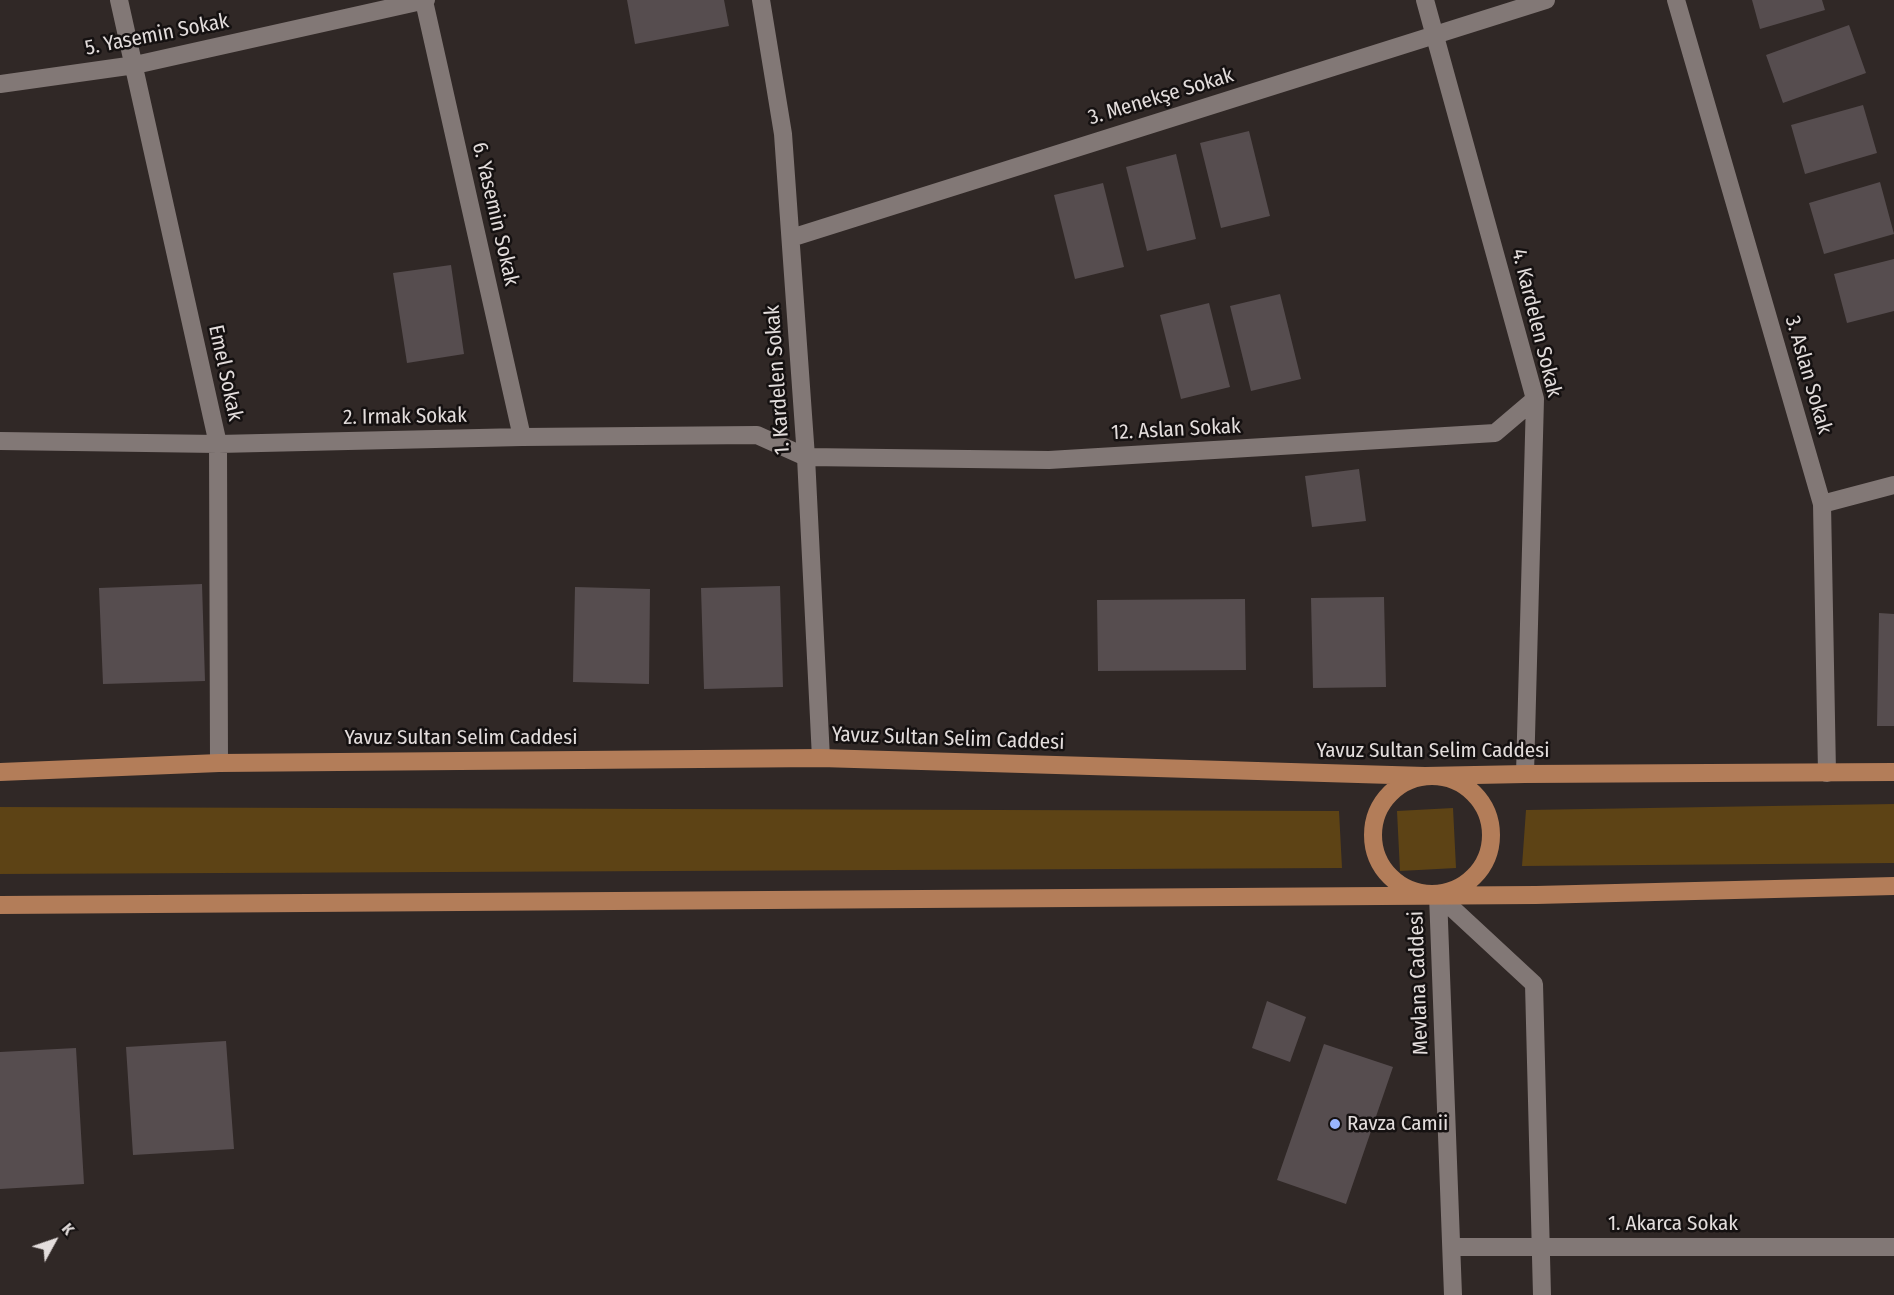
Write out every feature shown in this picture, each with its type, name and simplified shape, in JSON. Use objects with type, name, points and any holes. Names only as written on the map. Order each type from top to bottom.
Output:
[{"type":"main road","name":"Yavuz Sultan Selim Caddesi","points":[[0,772],[219,763],[821,758],[1425,776],[1894,772]]},
{"type":"main road","points":[[1425,776],[1443,777],[1461,784],[1476,795],[1486,811],[1491,829],[1490,848],[1484,865],[1478,873],[1472,880],[1456,890],[1438,895],[1419,893],[1402,887],[1388,875],[1378,860],[1373,842],[1374,824],[1380,806],[1392,791],[1407,781],[1425,776]]},
{"type":"main road","points":[[0,905],[1548,894],[1894,886]]},
{"type":"street","name":"Emel Sokak","points":[[118,0],[135,65],[218,444],[219,763]]},
{"type":"street","name":"5. Yasemin Sokak","points":[[0,84],[135,65],[425,0]]},
{"type":"street","name":"6. Yasemin Sokak","points":[[425,0],[522,437]]},
{"type":"street","name":"1. Kardelen Sokak","points":[[761,0],[783,134],[806,457],[821,758]]},
{"type":"street","name":"4. Kardelen Sokak","points":[[1425,0],[1535,399],[1524,774]]},
{"type":"street","name":"3. Menekşe Sokak","points":[[791,238],[1546,0]]},
{"type":"street","name":"3. Aslan Sokak","points":[[1676,0],[1822,504],[1827,773]]},
{"type":"street","name":"12. Aslan Sokak","points":[[806,457],[1049,460],[1495,433],[1535,399]]},
{"type":"street","name":"2. Irmak Sokak","points":[[0,441],[218,444],[522,437],[757,435],[806,457]]},
{"type":"street","points":[[1822,504],[1894,484]]},
{"type":"street","name":"Mevlana Caddesi","points":[[1438,895],[1454,1295]]},
{"type":"street","name":"Mevlana Caddesi","points":[[1438,895],[1534,984],[1542,1295]]},
{"type":"street","name":"1. Akarca Sokak","points":[[1452,1247],[1894,1247]]},
{"type":"shaded area","points":[[1894,804],[1894,863],[1522,866],[1526,810]]},
{"type":"shaded area","points":[[0,807],[1339,811],[1342,868],[0,874]]},
{"type":"shaded area","points":[[1453,808],[1456,868],[1400,871],[1397,811]]},
{"type":"building","points":[[627,0],[724,0],[729,26],[635,44]]},
{"type":"building","points":[[1752,0],[1822,0],[1825,10],[1760,29]]},
{"type":"building","points":[[1849,25],[1866,73],[1783,103],[1766,55]]},
{"type":"building","points":[[1863,105],[1877,153],[1805,174],[1791,125]]},
{"type":"building","points":[[1249,131],[1270,216],[1221,228],[1200,143]]},
{"type":"building","points":[[1176,154],[1196,239],[1147,251],[1126,167]]},
{"type":"building","points":[[1880,182],[1894,234],[1824,254],[1809,203]]},
{"type":"building","points":[[1103,183],[1124,267],[1075,279],[1054,195]]},
{"type":"building","points":[[1894,259],[1894,311],[1847,323],[1834,274]]},
{"type":"building","points":[[451,265],[464,354],[407,363],[393,273]]},
{"type":"building","points":[[1280,294],[1301,379],[1251,391],[1230,306]]},
{"type":"building","points":[[1209,303],[1230,387],[1181,399],[1160,315]]},
{"type":"building","points":[[1359,469],[1366,521],[1312,527],[1305,476]]},
{"type":"building","points":[[202,584],[205,681],[103,684],[99,588]]},
{"type":"building","points":[[780,586],[783,687],[704,689],[701,588]]},
{"type":"building","points":[[575,587],[650,589],[649,684],[573,682]]},
{"type":"building","points":[[1384,597],[1386,687],[1313,688],[1311,598]]},
{"type":"building","points":[[1245,599],[1246,670],[1098,671],[1097,600]]},
{"type":"building","points":[[1879,613],[1894,614],[1894,726],[1877,726]]},
{"type":"building","points":[[1267,1001],[1306,1017],[1290,1062],[1252,1048]]},
{"type":"building","points":[[226,1041],[234,1149],[133,1155],[126,1047]]},
{"type":"building","name":"Ravza Camii","points":[[1324,1044],[1393,1067],[1346,1204],[1277,1180]]},
{"type":"building","points":[[76,1048],[84,1184],[0,1189],[0,1052]]},
{"type":"place","name":"Ravza Camii","points":[[1335,1124]]}]
